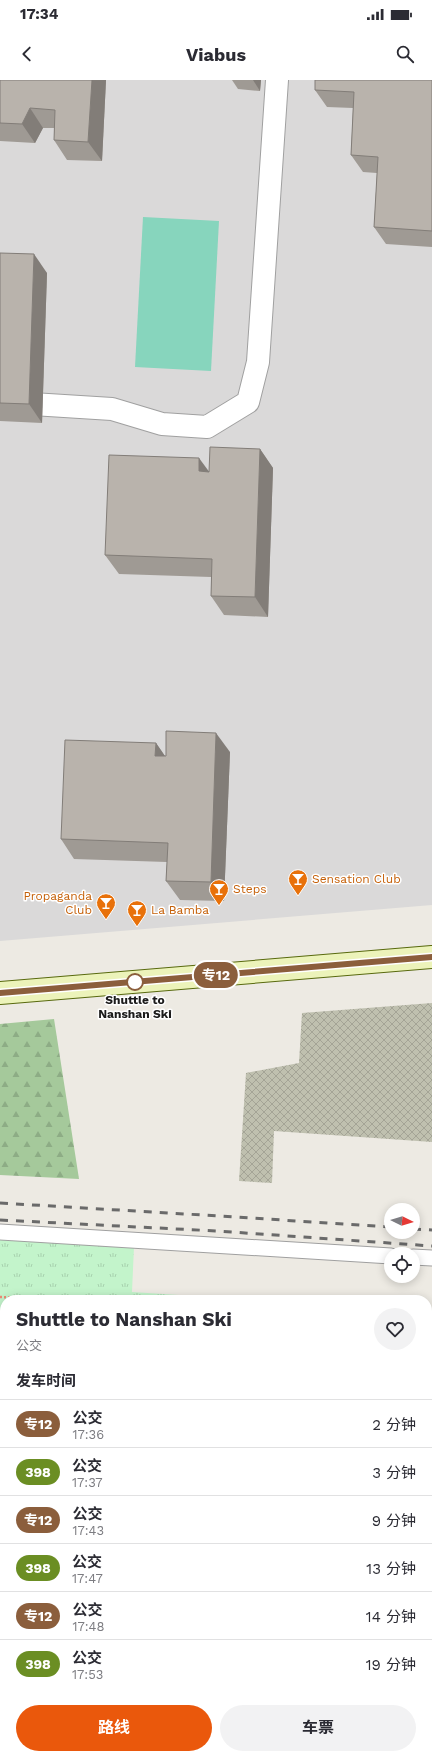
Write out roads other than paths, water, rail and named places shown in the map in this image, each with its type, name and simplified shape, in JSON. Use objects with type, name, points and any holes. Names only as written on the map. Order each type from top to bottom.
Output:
[{"type":"street","points":[[0,402],[112,409],[162,424],[207,427],[248,402],[258,362],[277,80]]},
{"type":"street","points":[[0,993],[432,957]]},
{"type":"lane","points":[[0,1232],[384,1256]]},
{"type":"lane","points":[[420,1257],[432,1258]]},
{"type":"railway","points":[[0,1203],[384,1227]]},
{"type":"railway","points":[[0,1220],[217,1231],[432,1246]]},
{"type":"railway","points":[[420,1229],[432,1230]]},
{"type":"place","name":"Sensation Club","points":[[298,896]]},
{"type":"place","name":"Steps","points":[[219,906]]},
{"type":"place","name":"Propaganda Club","points":[[106,920]]},
{"type":"place","name":"La Bamba","points":[[137,927]]},
{"type":"place","name":"Shuttle to Nanshan Ski","points":[[135,982]]}]
